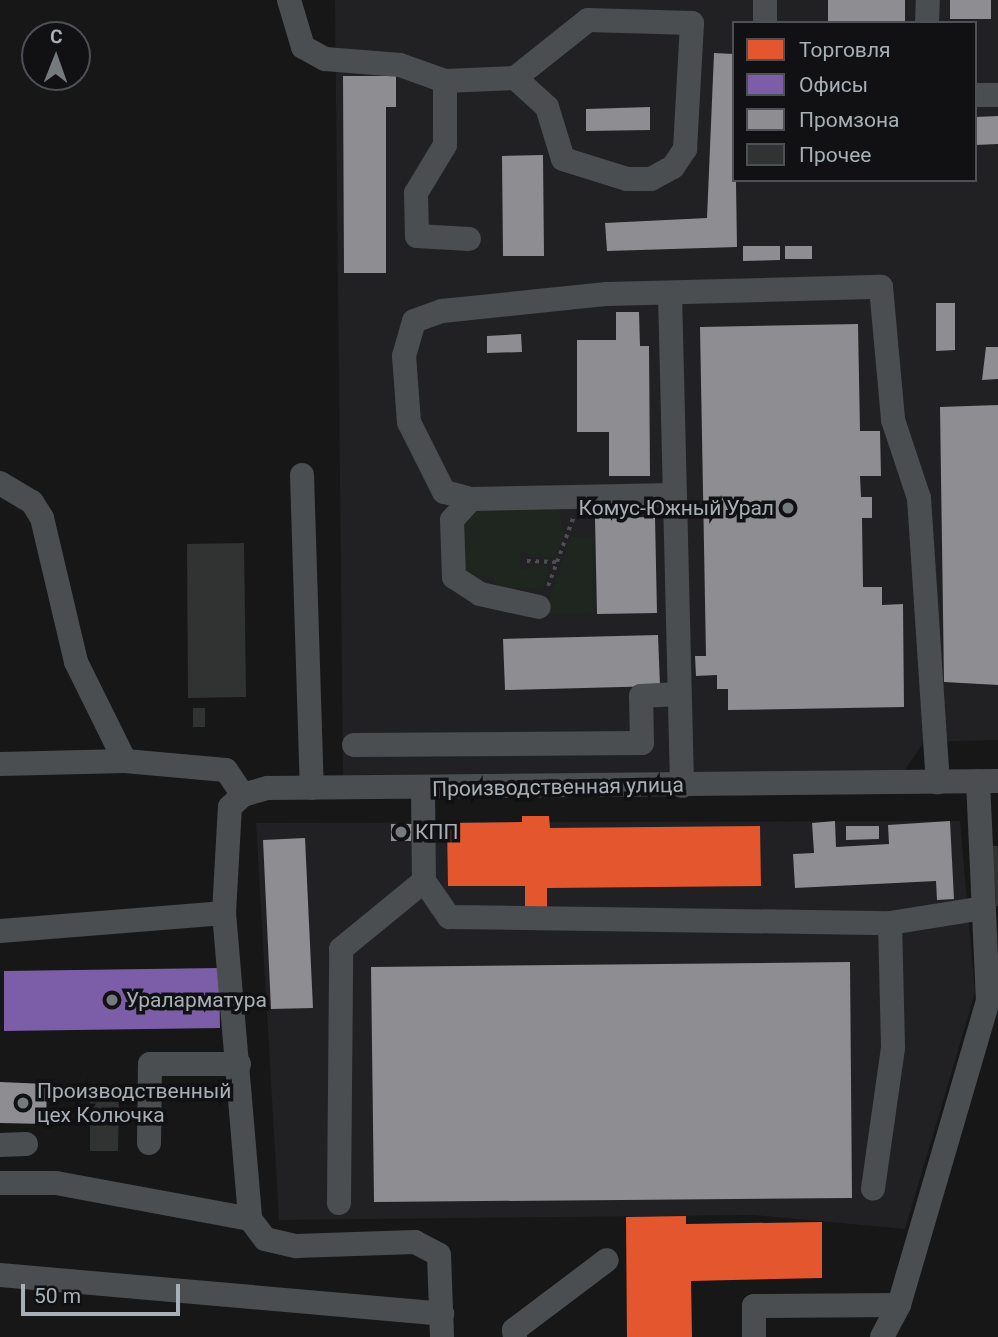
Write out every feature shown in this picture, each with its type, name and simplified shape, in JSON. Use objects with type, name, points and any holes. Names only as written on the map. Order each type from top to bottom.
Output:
[{"type":"street","points":[[289,0],[303,47],[325,59],[400,65],[444,81],[515,78],[589,20],[692,23],[685,149],[673,167],[651,179],[563,159],[547,107],[515,78]]},
{"type":"street","points":[[765,0],[765,21]]},
{"type":"street","points":[[927,21],[928,0]]},
{"type":"street","points":[[444,81],[445,145],[416,193],[417,236],[469,239]]},
{"type":"street","points":[[977,95],[998,95]]},
{"type":"street","points":[[675,495],[471,499],[444,492],[409,422],[404,356],[414,321],[442,311],[670,293],[881,287],[893,420],[919,498],[938,782]]},
{"type":"street","points":[[670,293],[682,786]]},
{"type":"street","points":[[302,475],[312,788]]},
{"type":"street","points":[[0,483],[32,502],[42,518],[76,662],[125,761]]},
{"type":"street","points":[[471,499],[452,520],[454,577],[480,594],[539,607]]},
{"type":"street","points":[[355,745],[642,743],[641,696],[679,694]]},
{"type":"street","points":[[0,764],[125,761],[226,770],[243,794],[230,807],[225,825],[225,913],[250,1219],[265,1239],[296,1246],[415,1242],[439,1255],[442,1325],[0,1275]]},
{"type":"street","points":[[882,1337],[899,1305],[988,1001],[984,908],[989,824],[988,781]]},
{"type":"street","name":"Производственная улица","points":[[243,794],[312,788],[424,789],[988,781]]},
{"type":"street","points":[[424,789],[425,881],[438,908],[469,922],[890,923],[984,908]]},
{"type":"street","points":[[339,1203],[341,949],[425,881]]},
{"type":"street","points":[[0,931],[225,913]]},
{"type":"street","points":[[873,1189],[892,1048],[890,923]]},
{"type":"street","points":[[149,1143],[150,1065],[239,1064]]},
{"type":"street","points":[[0,1145],[26,1144]]},
{"type":"street","points":[[0,1184],[56,1183],[250,1219]]},
{"type":"street","points":[[515,1337],[514,1330],[607,1260]]},
{"type":"street","points":[[754,1337],[754,1306],[899,1305]]},
{"type":"path","points":[[539,607],[581,497]]},
{"type":"path","points":[[527,561],[557,562]]},
{"type":"shaded area","points":[[335,0],[998,0],[998,740],[924,742],[904,771],[343,775]]},
{"type":"shaded area","points":[[472,508],[559,508],[564,535],[554,558],[520,552],[520,570],[550,564],[543,588],[497,588],[493,578],[459,572],[460,524]]},
{"type":"shaded area","points":[[571,537],[593,537],[594,613],[543,614]]},
{"type":"shaded area","points":[[960,821],[975,993],[905,1229],[754,1215],[279,1220],[256,823]]},
{"type":"building: Торговля","points":[[522,816],[549,816],[550,828],[760,826],[761,886],[547,888],[547,908],[525,908],[525,886],[448,886],[447,823],[522,822]]},
{"type":"building: Торговля","points":[[686,1216],[686,1224],[822,1222],[822,1278],[691,1281],[692,1337],[627,1337],[626,1217]]},
{"type":"building: Офисы","name":"Ураларматура","points":[[219,968],[220,1028],[4,1031],[4,971]]},
{"type":"building: Промзона","points":[[828,0],[905,0],[905,21],[828,21]]},
{"type":"building: Промзона","points":[[950,0],[991,0],[991,19],[950,19]]},
{"type":"building: Промзона","points":[[714,53],[732,54],[732,182],[736,182],[737,247],[607,251],[605,223],[707,218]]},
{"type":"building: Промзона","points":[[343,76],[396,76],[396,107],[386,107],[386,273],[344,273]]},
{"type":"building: Промзона","points":[[650,107],[650,130],[586,131],[586,109]]},
{"type":"building: Промзона","points":[[998,116],[998,144],[977,145],[977,117]]},
{"type":"building: Промзона","points":[[543,155],[544,256],[503,256],[502,156]]},
{"type":"building: Промзона","points":[[743,246],[780,246],[780,260],[743,261]]},
{"type":"building: Промзона","points":[[785,246],[812,246],[812,259],[785,259]]},
{"type":"building: Промзона","points":[[936,303],[955,303],[955,350],[936,351]]},
{"type":"building: Промзона","points":[[616,312],[639,312],[640,346],[649,346],[650,476],[609,476],[609,432],[577,432],[577,340],[616,340]]},
{"type":"building: Промзона","name":"Комус-Южный Урал","points":[[858,324],[860,431],[880,431],[881,476],[860,476],[861,497],[872,497],[872,518],[862,518],[863,587],[882,587],[882,605],[903,604],[904,707],[728,710],[728,689],[717,689],[717,675],[696,676],[695,656],[706,656],[700,327]]},
{"type":"building: Промзона","points":[[521,334],[522,352],[487,353],[487,336]]},
{"type":"building: Промзона","points":[[986,347],[998,347],[998,379],[982,380]]},
{"type":"building: Промзона","points":[[998,405],[998,685],[944,682],[940,407]]},
{"type":"building: Промзона","points":[[655,517],[657,613],[597,614],[595,518]]},
{"type":"building: Промзона","points":[[658,635],[660,686],[505,690],[503,639]]},
{"type":"building: Промзона","points":[[835,821],[836,847],[889,844],[888,825],[950,821],[954,899],[937,900],[936,881],[795,888],[793,854],[814,853],[812,823]]},
{"type":"building: Промзона","name":"КПП","points":[[391,824],[412,824],[411,841],[391,841]]},
{"type":"building: Промзона","points":[[846,826],[879,826],[879,839],[846,840]]},
{"type":"building: Промзона","points":[[305,838],[313,1008],[271,1009],[263,840]]},
{"type":"building: Промзона","points":[[850,962],[852,1198],[374,1202],[371,967]]},
{"type":"building: Промзона","name":"Производственный цех Колючка","points":[[0,1082],[47,1084],[46,1124],[0,1123]]},
{"type":"building: Прочее","points":[[244,543],[246,697],[188,698],[187,544]]},
{"type":"building: Прочее","points":[[193,708],[205,708],[205,727],[193,727]]},
{"type":"building: Прочее","points":[[992,846],[998,846],[998,906],[996,906]]},
{"type":"building: Прочее","points":[[90,1102],[119,1102],[118,1151],[90,1151]]},
{"type":"place","name":"Комус-Южный Урал","points":[[788,508]]},
{"type":"place","name":"КПП","points":[[401,832]]},
{"type":"place","name":"Ураларматура","points":[[112,1000]]},
{"type":"place","name":"Производственный цех Колючка","points":[[23,1103]]}]
